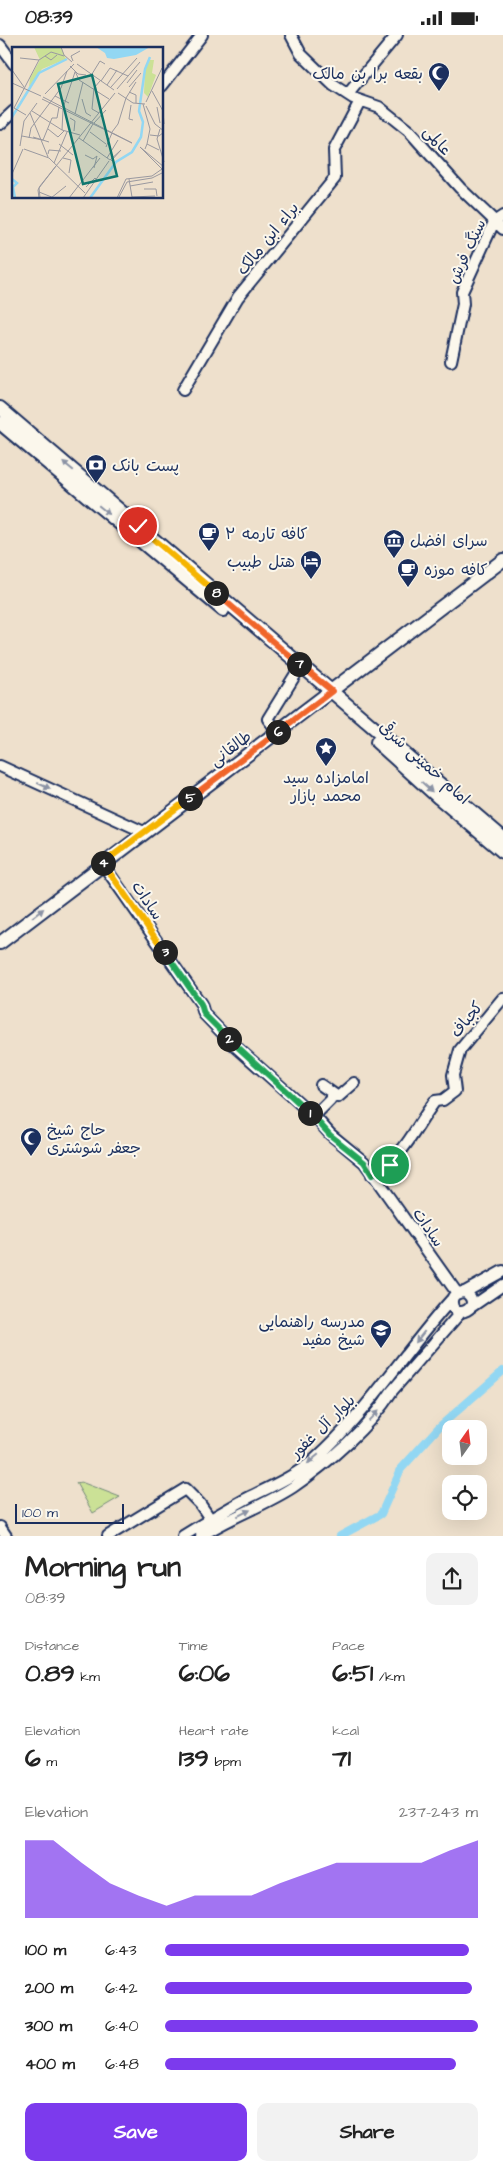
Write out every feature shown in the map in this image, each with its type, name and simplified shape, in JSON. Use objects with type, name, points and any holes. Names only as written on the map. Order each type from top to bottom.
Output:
[{"type":"main road","points":[[0,408],[329,694]]},
{"type":"main road","points":[[0,423],[297,672],[329,694]]},
{"type":"main road","name":"طالقانی","points":[[0,943],[102,863],[329,694],[503,560]]},
{"type":"main road","name":"امام خمینی شرقی","points":[[329,694],[503,838]]},
{"type":"main road","name":"امام خمینی شرقی","points":[[329,694],[439,798],[503,852]]},
{"type":"street","points":[[164,83],[202,35]]},
{"type":"street","name":"عالمی","points":[[291,35],[301,54],[333,85],[360,101],[379,107],[409,131],[460,188],[499,219],[503,229]]},
{"type":"street","points":[[348,94],[397,35]]},
{"type":"street","points":[[0,45],[12,61]]},
{"type":"street","name":"براء ابن مالک","points":[[183,390],[238,297],[335,178],[334,150],[360,101]]},
{"type":"street","points":[[0,124],[12,113]]},
{"type":"street","name":"سنگ فرش","points":[[451,361],[464,304],[462,292],[499,219]]},
{"type":"street","points":[[275,728],[268,719],[297,672]]},
{"type":"street","points":[[0,766],[144,832]]},
{"type":"street","name":"سادات","points":[[102,863],[201,1004],[204,1014],[234,1045],[314,1116],[330,1135],[364,1162],[458,1295]]},
{"type":"street","name":"کجباف","points":[[372,1175],[390,1165],[413,1137],[421,1120],[435,1101],[443,1100],[455,1091],[453,1075],[460,1049],[503,997]]},
{"type":"street","points":[[321,1085],[338,1097],[354,1083]]},
{"type":"street","points":[[314,1116],[334,1094]]},
{"type":"street","name":"بلوار آل غفور","points":[[201,1536],[213,1523],[280,1483],[314,1460],[372,1398],[433,1320],[458,1295],[503,1271]]},
{"type":"street","points":[[471,1307],[470,1295],[458,1295],[452,1306],[461,1312],[467,1311],[503,1285]]},
{"type":"street","name":"بلوار آل غفور","points":[[183,1536],[292,1487],[325,1463],[383,1405],[392,1391],[461,1312]]},
{"type":"street","points":[[108,1536],[185,1489],[200,1504],[213,1523]]},
{"type":"street","points":[[0,1527],[6,1536]]},
{"type":"green space","points":[[81,1482],[120,1497],[93,1513],[76,1483]]},
{"type":"waterway","points":[[340,1536],[381,1514],[401,1469],[439,1427],[503,1371]]},
{"type":"place","name":"بقعه برا بن مالک","points":[[439,92]]},
{"type":"place","name":"پست بانک","points":[[96,484]]},
{"type":"place","name":"کافه تارمه ۲","points":[[209,552]]},
{"type":"place","name":"سرای افضل","points":[[394,559]]},
{"type":"place","name":"هتل طبیب","points":[[311,580]]},
{"type":"place","name":"کافه موزه","points":[[408,588]]},
{"type":"place","name":"امامزاده سید محمد بازار","points":[[326,767]]},
{"type":"place","name":"حاج شیخ جعفر شوشتری","points":[[31,1157]]},
{"type":"place","name":"مدرسه راهنمایی شیخ مفید","points":[[381,1349]]},
{"type":"route","points":[[138,526],[332,691],[102,863],[118,882],[201,1004],[204,1014],[234,1045],[315,1117],[330,1135],[364,1162],[372,1175],[390,1165]]}]
